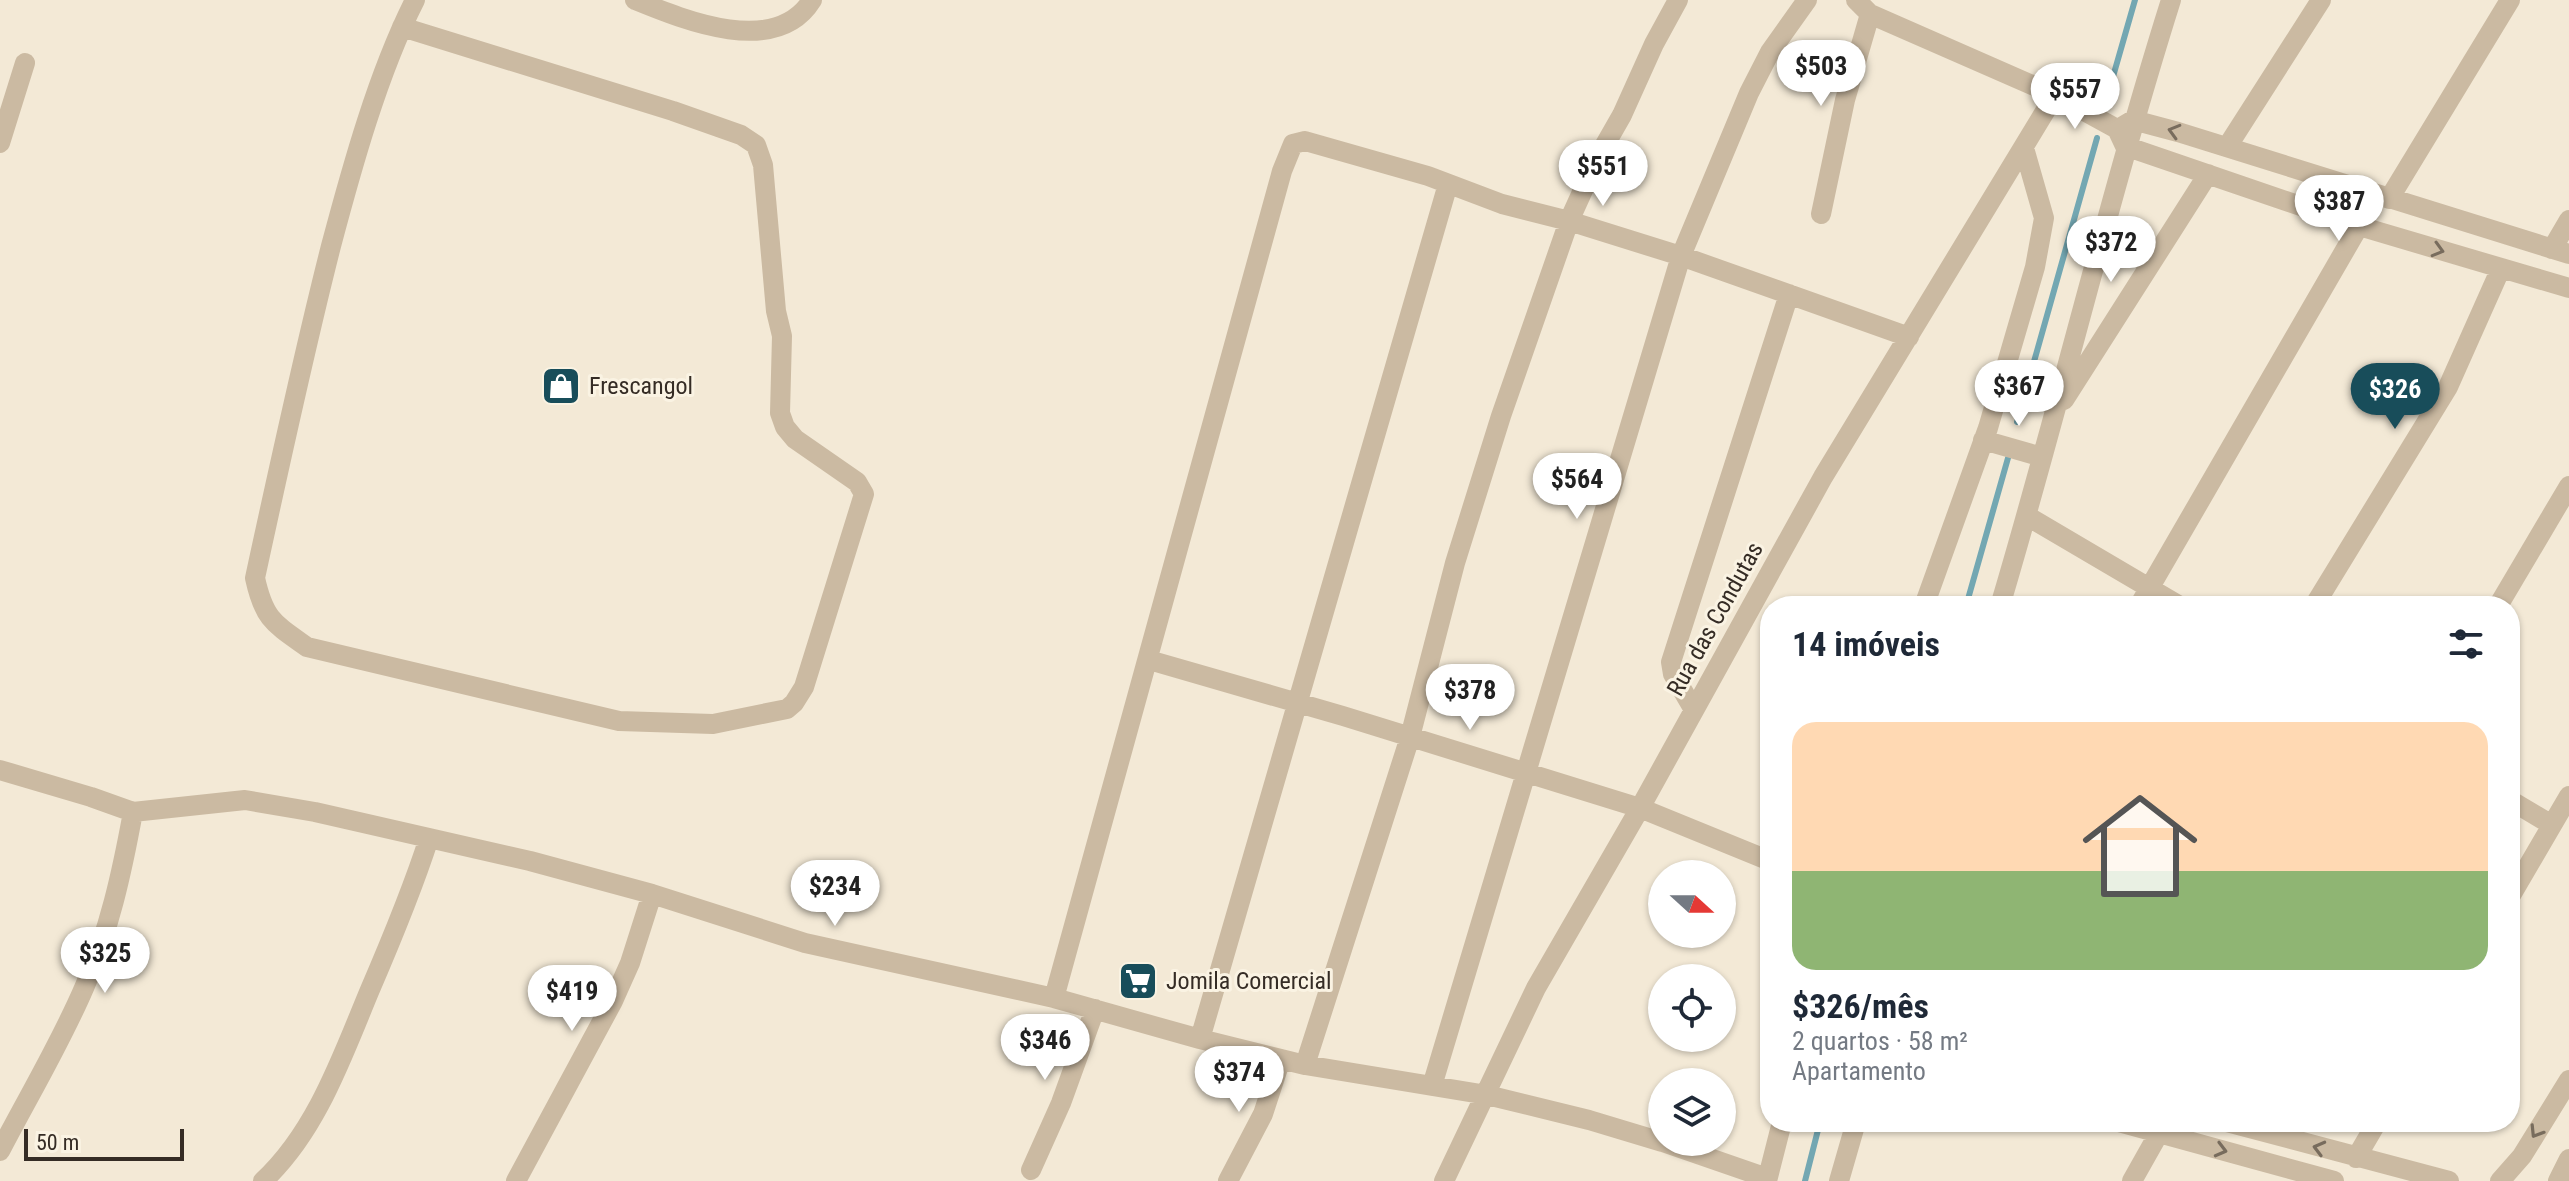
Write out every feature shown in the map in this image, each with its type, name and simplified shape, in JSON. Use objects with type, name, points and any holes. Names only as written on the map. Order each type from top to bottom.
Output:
[{"type":"street","points":[[402,27],[673,111],[741,135],[756,145],[763,165],[776,311],[782,336],[780,413],[785,427],[795,439],[857,482],[864,494],[804,687],[787,709],[713,724],[619,721],[307,647],[281,629],[262,607],[255,578],[298,374],[350,174],[402,27],[415,0]]},
{"type":"street","points":[[635,0],[690,23],[725,29],[767,29],[802,15],[812,0]]},
{"type":"street","points":[[1305,1065],[1410,737],[1455,563],[1501,416],[1569,221],[1678,0]]},
{"type":"street","points":[[1432,1086],[1681,256],[1749,93],[1770,52],[1807,0]]},
{"type":"street","points":[[2003,596],[2027,516],[2125,132],[2171,0]]},
{"type":"street","points":[[2227,147],[2321,0]]},
{"type":"street","points":[[2389,199],[2510,0]]},
{"type":"street","points":[[1821,214],[1863,7],[2055,95],[2208,174],[2359,226],[2569,288]]},
{"type":"street","points":[[0,143],[25,63]]},
{"type":"street","name":"Rua das Condutas","points":[[1444,1181],[1536,988],[1640,808],[1823,477],[2055,95]]},
{"type":"street","points":[[2125,132],[2227,147],[2560,251],[2569,220]]},
{"type":"street","points":[[1054,998],[1282,171],[1293,144],[1305,141],[1448,184],[1502,204],[1681,256],[1909,337]]},
{"type":"street","points":[[1928,596],[1983,440],[2035,267],[2044,218],[2024,148]]},
{"type":"street","points":[[2052,418],[2208,174]]},
{"type":"street","points":[[1200,1039],[1448,184]]},
{"type":"street","points":[[2145,596],[2359,226]]},
{"type":"street","points":[[2320,596],[2448,387],[2501,268]]},
{"type":"street","points":[[1694,710],[1673,674],[1671,662],[1789,294]]},
{"type":"street","points":[[1983,440],[2042,457]]},
{"type":"street","points":[[2504,596],[2569,486]]},
{"type":"street","points":[[2027,516],[2143,596]]},
{"type":"street","points":[[1149,660],[1298,702],[1640,808],[1760,857]]},
{"type":"street","points":[[0,770],[133,812],[245,800],[315,812],[530,861],[652,894],[805,943],[1054,998],[1305,1065],[1487,1095],[1648,1138]]},
{"type":"street","points":[[2520,880],[2569,796]]},
{"type":"street","points":[[2520,806],[2552,825]]},
{"type":"street","points":[[0,1151],[85,987],[119,883],[133,812]]},
{"type":"street","points":[[263,1181],[281,1165],[300,1140],[343,1055],[406,907],[429,838]]},
{"type":"street","points":[[516,1181],[613,1001],[630,963],[652,894]]},
{"type":"street","points":[[1031,1170],[1061,1103],[1095,1009]]},
{"type":"street","points":[[1228,1181],[1263,1114],[1281,1059]]},
{"type":"street","points":[[2500,1181],[2522,1156],[2569,1080]]},
{"type":"street","points":[[1702,1156],[1767,1179],[1779,1132]]},
{"type":"street","points":[[1839,1181],[1853,1132]]},
{"type":"street","points":[[2155,1132],[2320,1179]]},
{"type":"street","points":[[2263,1132],[2449,1181]]},
{"type":"street","points":[[2356,1158],[2371,1132]]},
{"type":"street","points":[[2132,1181],[2159,1133]]},
{"type":"street","points":[[2558,1181],[2569,1159]]},
{"type":"waterway","points":[[2104,108],[2135,0]]},
{"type":"waterway","points":[[2017,422],[2097,138]]},
{"type":"waterway","points":[[1969,596],[2008,458]]},
{"type":"waterway","points":[[1805,1181],[1817,1132]]},
{"type":"place","name":"Frescangol","points":[[561,386]]},
{"type":"place","name":"Jomila Comercial","points":[[1138,981]]}]
